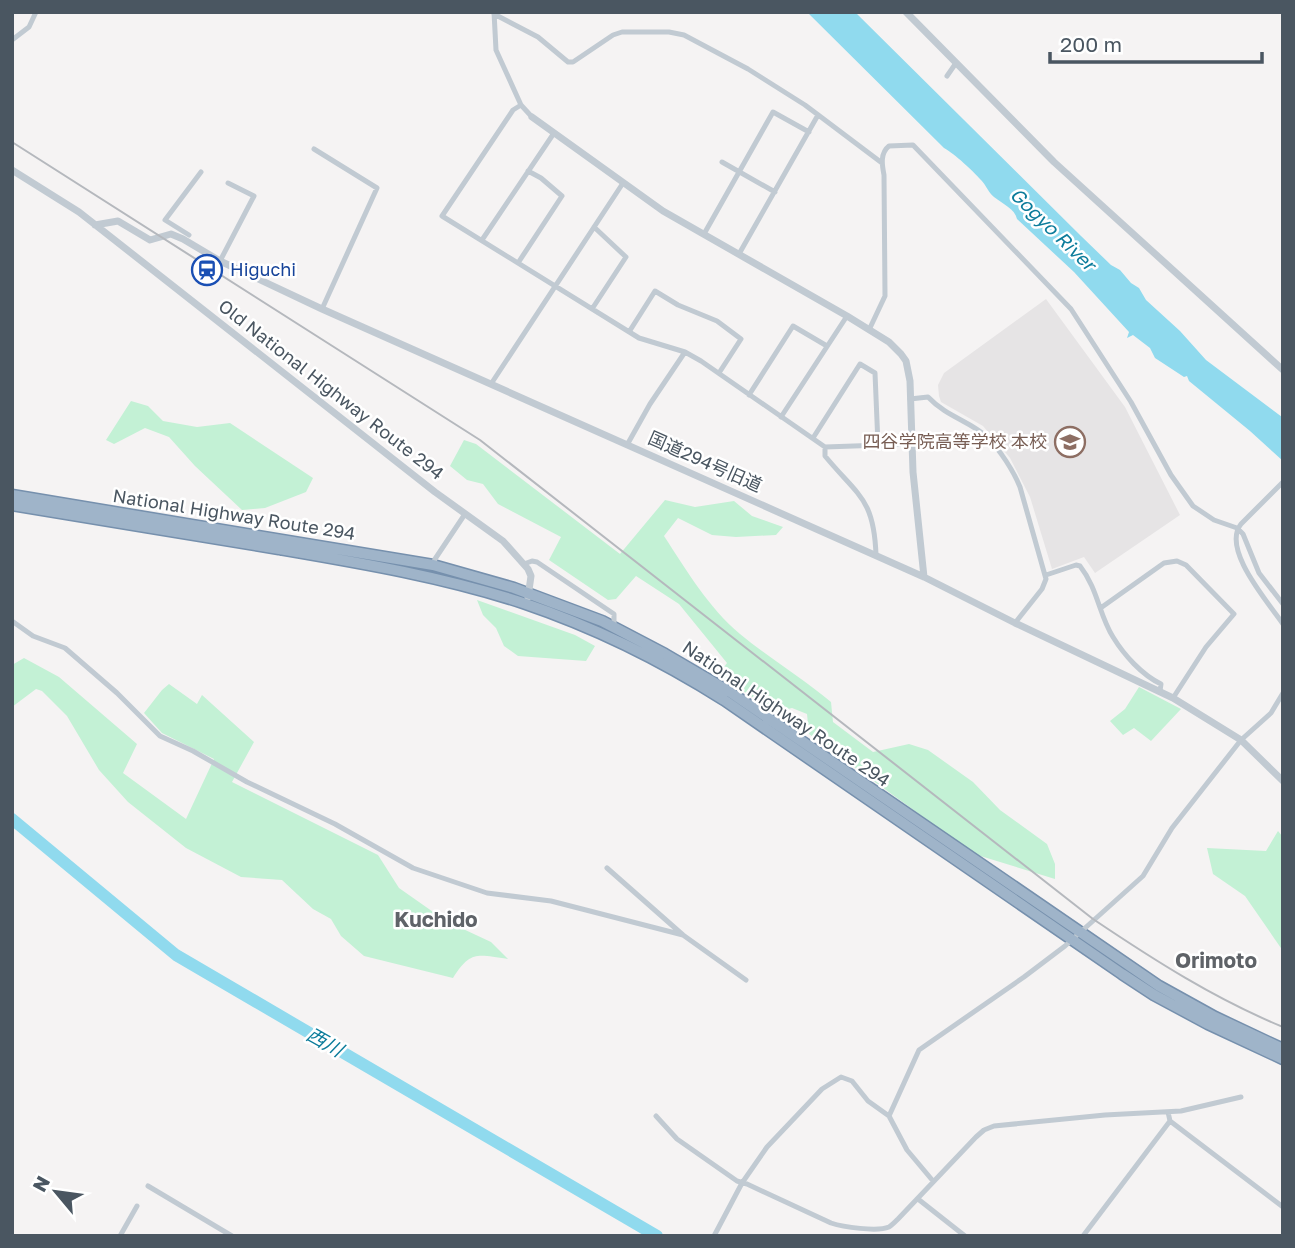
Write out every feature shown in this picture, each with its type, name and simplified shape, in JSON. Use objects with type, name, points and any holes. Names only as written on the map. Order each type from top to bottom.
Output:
[{"type":"highway","name":"National Highway Route 294","points":[[12,495],[433,565],[529,593],[614,626],[730,692],[1159,986],[1215,1017],[1283,1049]]},
{"type":"highway","name":"National Highway Route 294","points":[[12,505],[384,568],[445,581],[525,604],[604,635],[699,684],[1154,995],[1283,1059]]},
{"type":"street","points":[[12,40],[29,27],[36,12]]},
{"type":"street","points":[[906,12],[1121,225],[1283,370]]},
{"type":"street","points":[[494,13],[496,50],[521,105],[532,117],[663,211],[847,316],[895,347],[906,361],[910,380],[911,444],[924,577]]},
{"type":"street","points":[[494,13],[538,37],[568,62],[573,62],[613,35],[622,32],[680,33],[748,69],[818,115],[882,163]]},
{"type":"street","points":[[947,76],[956,63]]},
{"type":"street","points":[[521,105],[513,110],[442,216],[639,338],[685,352],[825,447],[911,444]]},
{"type":"street","points":[[704,234],[774,112],[809,132]]},
{"type":"street","points":[[739,254],[818,115]]},
{"type":"street","points":[[482,240],[554,133]]},
{"type":"street","points":[[869,330],[882,307],[886,279],[882,163],[886,147],[913,145],[1071,309],[1131,402],[1171,475],[1193,506],[1214,520],[1237,528],[1243,534],[1259,573],[1283,604]]},
{"type":"street","points":[[314,149],[377,188],[322,309]]},
{"type":"street","points":[[722,162],[775,192]]},
{"type":"street","name":"Old National Highway Route 294","points":[[12,170],[95,225],[503,541],[524,564]]},
{"type":"street","points":[[518,263],[562,196],[528,171]]},
{"type":"street","points":[[189,235],[164,220],[201,172]]},
{"type":"street","points":[[220,261],[254,196],[228,183]]},
{"type":"street","points":[[491,384],[623,183]]},
{"type":"street","name":"国道294号旧道","points":[[95,225],[118,221],[149,240],[171,234],[183,239],[220,261],[322,309],[924,577],[1173,698],[1241,740],[1283,781]]},
{"type":"street","points":[[167,235],[173,225]]},
{"type":"street","points":[[592,309],[626,257],[594,227]]},
{"type":"street","points":[[629,332],[655,291],[678,305],[717,321],[741,339],[719,373]]},
{"type":"street","points":[[781,417],[847,316]]},
{"type":"street","points":[[749,395],[793,326],[827,346]]},
{"type":"street","points":[[627,445],[650,404],[685,352]]},
{"type":"street","points":[[813,438],[860,364],[875,373],[878,445]]},
{"type":"street","points":[[910,399],[928,397],[947,414],[987,437],[1015,476],[1045,575],[1042,589],[1015,623]]},
{"type":"street","points":[[825,447],[828,459],[865,502],[875,531],[876,555]]},
{"type":"street","points":[[1283,482],[1237,528],[1237,554],[1283,624]]},
{"type":"street","points":[[433,565],[465,514]]},
{"type":"street","points":[[1102,607],[1164,563],[1177,561],[1186,565],[1234,614],[1206,647],[1173,698]]},
{"type":"street","points":[[525,604],[531,576],[524,564],[537,562],[614,614],[614,626]]},
{"type":"street","points":[[1045,575],[1078,565],[1089,579],[1114,638],[1147,677],[1161,684],[1160,691]]},
{"type":"street","points":[[12,621],[33,636],[65,648],[117,693],[160,736],[335,824],[413,868],[487,894],[551,901],[683,934]]},
{"type":"street","points":[[888,1116],[919,1050],[1024,977],[1143,876],[1172,828],[1241,740],[1271,713],[1283,693]]},
{"type":"street","points":[[607,868],[683,934],[746,980]]},
{"type":"street","points":[[714,1236],[742,1183],[767,1147],[822,1089],[841,1077],[852,1081],[868,1101],[888,1116],[907,1150],[933,1181]]},
{"type":"street","points":[[656,1116],[677,1139],[742,1183],[798,1210],[840,1226],[878,1229],[888,1227],[976,1137],[994,1126],[1168,1112],[1241,1097]]},
{"type":"street","points":[[1168,1112],[1170,1121],[1283,1208]]},
{"type":"street","points":[[1083,1236],[1170,1121]]},
{"type":"street","points":[[148,1186],[232,1236]]},
{"type":"street","points":[[918,1199],[965,1236]]},
{"type":"street","points":[[120,1236],[137,1206]]},
{"type":"shaded area","name":"四谷学院高等学校 本校","points":[[1046,299],[1125,407],[1180,515],[1095,573],[1084,557],[1052,569],[1030,497],[1010,458],[983,426],[941,402],[939,396],[938,385],[944,373]]},
{"type":"green space","points":[[131,401],[148,406],[163,421],[197,427],[230,423],[313,478],[306,492],[265,508],[242,510],[195,466],[169,437],[145,428],[114,444],[106,440]]},
{"type":"green space","points":[[464,440],[476,444],[620,554],[665,500],[695,507],[734,501],[752,516],[783,527],[776,535],[712,535],[678,518],[664,536],[699,588],[728,623],[831,702],[833,722],[873,752],[909,744],[928,750],[973,782],[1000,810],[1047,844],[1055,864],[1055,879],[974,854],[809,734],[807,714],[792,708],[776,712],[718,675],[727,663],[679,604],[636,576],[616,599],[608,600],[549,560],[561,537],[498,504],[483,484],[467,480],[450,466]]},
{"type":"green space","points":[[477,600],[575,635],[595,646],[586,661],[518,656],[504,646],[496,628],[483,615]]},
{"type":"green space","points":[[24,658],[59,677],[137,744],[123,773],[186,819],[214,759],[162,733],[144,713],[169,684],[197,704],[202,695],[254,742],[232,782],[378,855],[399,888],[446,921],[491,942],[508,959],[476,956],[465,963],[453,978],[364,956],[341,936],[331,919],[313,909],[282,880],[241,877],[186,848],[128,802],[99,770],[67,716],[42,691],[36,689],[12,707],[12,665]]},
{"type":"green space","points":[[1139,687],[1181,709],[1151,741],[1134,728],[1123,735],[1110,721],[1125,709]]},
{"type":"green space","points":[[1278,831],[1283,837],[1283,951],[1245,896],[1213,874],[1207,848],[1266,851]]},
{"type":"water","name":"Gogyo River","points":[[807,12],[855,12],[1081,236],[1139,288],[1146,300],[1180,331],[1206,360],[1282,417],[1283,461],[1189,381],[1187,376],[1184,377],[1155,358],[1150,348],[1133,335],[1127,338],[1129,332],[1074,272]]},
{"type":"waterway","name":"西川","points":[[12,819],[176,955],[657,1236]]},
{"type":"railway","points":[[12,142],[480,440],[1093,919],[1185,978],[1283,1027]]},
{"type":"place","name":"Higuchi","points":[[207,270]]},
{"type":"place","name":"四谷学院高等学校 本校","points":[[1070,442]]},
{"type":"district","name":"Kuchido","points":[[436,920]]},
{"type":"district","name":"Orimoto","points":[[1216,961]]}]
